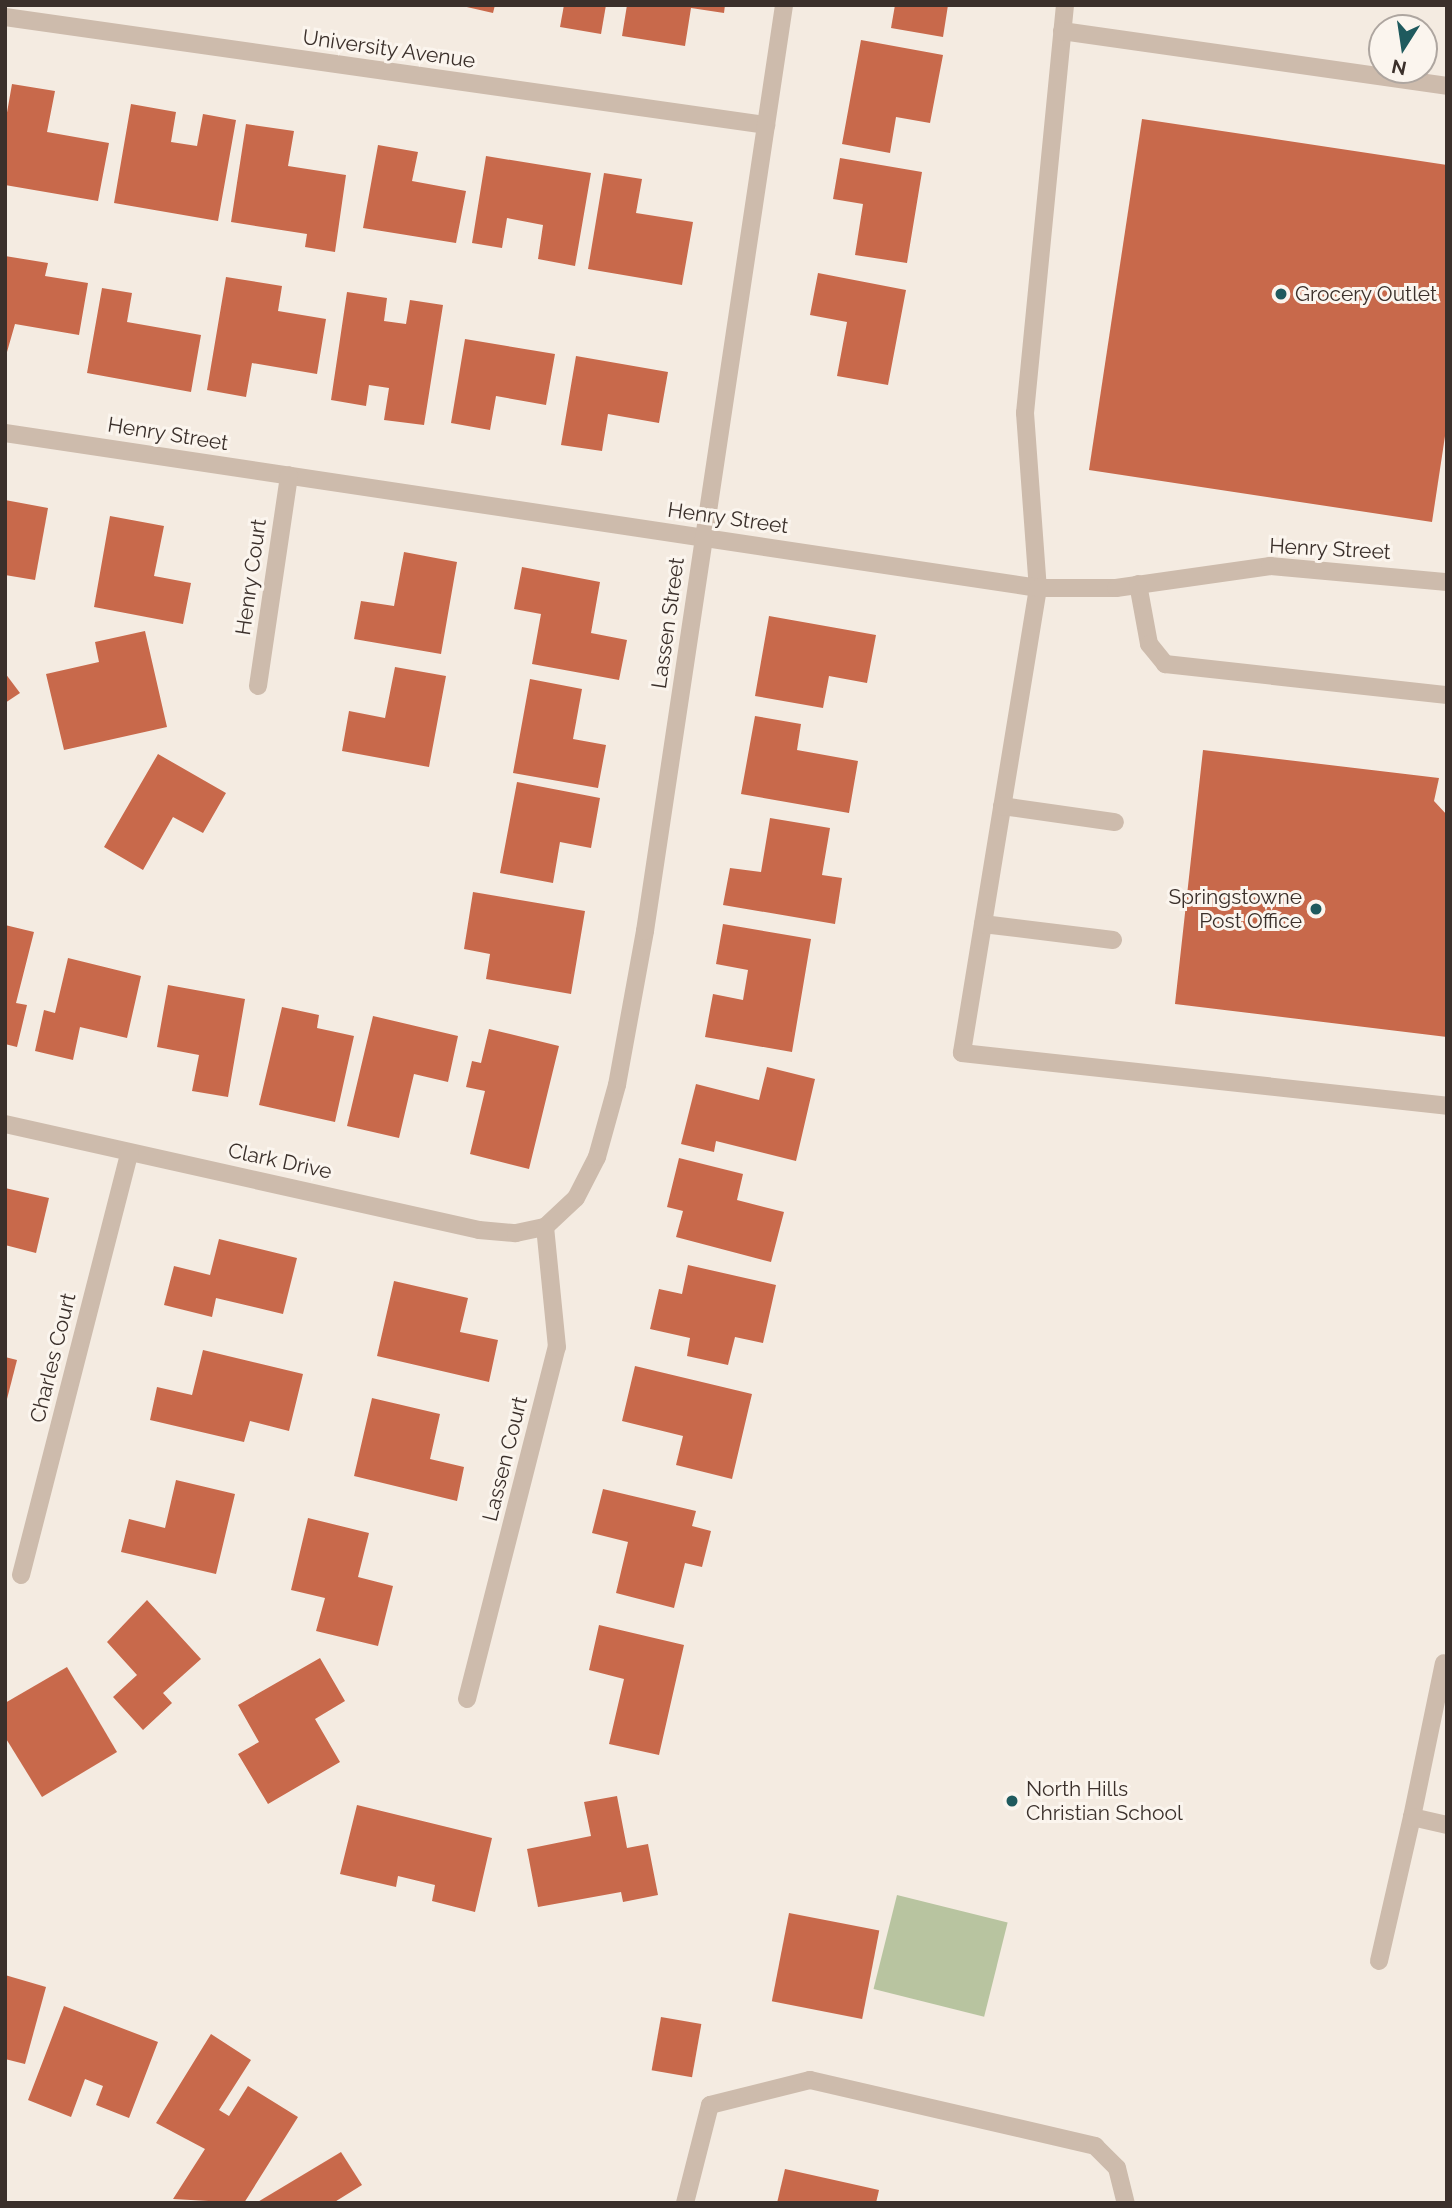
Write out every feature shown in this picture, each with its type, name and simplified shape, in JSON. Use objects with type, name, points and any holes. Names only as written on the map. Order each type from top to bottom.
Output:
[{"type":"street","name":"Lassen Street","points":[[545,1227],[576,1198],[597,1157],[617,1085],[645,931],[784,5]]},
{"type":"street","points":[[1065,5],[1025,413],[1038,588],[962,1053],[1447,1106]]},
{"type":"street","name":"University Avenue","points":[[5,17],[766,125]]},
{"type":"street","points":[[1062,31],[1447,86]]},
{"type":"street","name":"Henry Street","points":[[5,433],[1038,588],[1138,584],[1270,566],[1447,582]]},
{"type":"street","name":"Henry Court","points":[[258,686],[289,475]]},
{"type":"street","points":[[1138,584],[1149,644],[1165,664],[1447,695]]},
{"type":"street","points":[[1002,806],[1115,822]]},
{"type":"street","points":[[983,924],[1113,940]]},
{"type":"street","name":"Clark Drive","points":[[5,1124],[479,1230],[516,1233],[545,1227]]},
{"type":"street","name":"Charles Court","points":[[21,1575],[130,1153]]},
{"type":"street","name":"Lassen Court","points":[[467,1699],[557,1347],[545,1227]]},
{"type":"street","points":[[1378,1961],[1444,1663]]},
{"type":"street","points":[[1412,1817],[1447,1825]]},
{"type":"street","points":[[685,2203],[710,2105],[810,2080],[1095,2146],[1117,2168],[1126,2203]]},
{"type":"green space","points":[[897,1895],[1008,1923],[984,2017],[874,1989]]},
{"type":"building","points":[[458,5],[495,5],[493,13]]},
{"type":"building","points":[[564,5],[606,5],[601,34],[560,27]]},
{"type":"building","points":[[627,5],[725,5],[724,13],[691,8],[685,46],[622,36]]},
{"type":"building","points":[[895,5],[948,5],[943,37],[891,28]]},
{"type":"building","points":[[861,40],[943,55],[930,123],[896,117],[890,153],[842,144]]},
{"type":"building","points":[[12,84],[55,91],[47,132],[109,143],[98,201],[5,185],[5,124]]},
{"type":"building","points":[[131,104],[176,112],[171,142],[197,146],[203,114],[236,120],[218,221],[114,203]]},
{"type":"building","name":"Grocery Outlet","points":[[1142,119],[1447,165],[1447,423],[1432,522],[1089,470]]},
{"type":"building","points":[[246,124],[294,131],[288,166],[346,175],[335,252],[305,247],[307,234],[231,222]]},
{"type":"building","points":[[378,145],[418,152],[412,181],[466,191],[456,243],[363,228]]},
{"type":"building","points":[[486,156],[591,173],[575,266],[538,259],[543,225],[507,218],[502,248],[472,243]]},
{"type":"building","points":[[840,158],[922,172],[907,263],[855,255],[863,204],[833,199]]},
{"type":"building","points":[[604,173],[642,179],[636,213],[693,222],[682,285],[588,269]]},
{"type":"building","points":[[5,256],[48,263],[45,276],[88,283],[79,335],[15,324],[5,359]]},
{"type":"building","points":[[818,273],[906,290],[888,385],[837,376],[847,322],[810,315]]},
{"type":"building","points":[[226,277],[282,286],[278,311],[326,319],[317,374],[252,363],[246,397],[207,390]]},
{"type":"building","points":[[102,288],[132,293],[127,322],[201,335],[191,392],[87,373]]},
{"type":"building","points":[[347,292],[387,298],[384,321],[406,324],[410,300],[443,305],[424,425],[384,420],[389,388],[369,385],[366,406],[331,400]]},
{"type":"building","points":[[465,339],[555,354],[546,405],[496,396],[490,430],[451,423]]},
{"type":"building","points":[[576,356],[668,372],[659,423],[608,414],[602,451],[561,445]]},
{"type":"building","points":[[5,500],[48,508],[35,580],[5,575]]},
{"type":"building","points":[[110,516],[164,526],[154,576],[191,583],[183,624],[94,607]]},
{"type":"building","points":[[404,552],[457,562],[441,654],[354,639],[361,601],[394,606]]},
{"type":"building","points":[[522,567],[600,582],[591,633],[627,640],[619,680],[532,664],[541,614],[514,609]]},
{"type":"building","points":[[769,616],[876,635],[867,683],[829,676],[823,708],[755,696]]},
{"type":"building","points":[[145,631],[167,727],[64,750],[46,674],[99,662],[95,642]]},
{"type":"building","points":[[395,667],[446,676],[429,767],[342,751],[349,711],[385,718]]},
{"type":"building","points":[[5,673],[20,693],[5,703]]},
{"type":"building","points":[[530,679],[582,689],[573,739],[606,745],[598,788],[513,773]]},
{"type":"building","points":[[755,716],[801,724],[797,750],[858,761],[849,813],[741,794]]},
{"type":"building","name":"Springstowne Post Office","points":[[1203,750],[1439,778],[1434,801],[1447,815],[1447,1037],[1175,1004]]},
{"type":"building","points":[[158,754],[226,793],[203,833],[173,817],[143,870],[104,847]]},
{"type":"building","points":[[517,782],[600,798],[591,848],[560,842],[553,883],[500,873]]},
{"type":"building","points":[[770,818],[830,828],[822,875],[842,878],[835,924],[723,905],[730,868],[761,872]]},
{"type":"building","points":[[473,892],[585,911],[571,994],[486,979],[490,954],[464,949]]},
{"type":"building","points":[[723,924],[811,939],[792,1052],[705,1037],[713,994],[743,1000],[748,970],[716,964]]},
{"type":"building","points":[[5,925],[34,932],[16,1003],[27,1005],[17,1047],[5,1044]]},
{"type":"building","points":[[68,958],[141,976],[127,1038],[80,1027],[73,1060],[35,1051],[44,1010],[55,1013]]},
{"type":"building","points":[[168,985],[245,999],[228,1097],[192,1091],[199,1055],[157,1047]]},
{"type":"building","points":[[282,1007],[319,1015],[317,1028],[354,1036],[335,1122],[259,1105]]},
{"type":"building","points":[[373,1016],[458,1036],[448,1082],[414,1074],[399,1138],[347,1126]]},
{"type":"building","points":[[489,1029],[559,1046],[529,1169],[470,1154],[485,1091],[466,1087],[472,1061],[481,1063]]},
{"type":"building","points":[[767,1067],[815,1079],[796,1161],[716,1141],[714,1152],[681,1144],[696,1084],[759,1100]]},
{"type":"building","points":[[679,1158],[743,1174],[737,1200],[784,1212],[771,1262],[676,1237],[683,1211],[667,1207]]},
{"type":"building","points":[[5,1188],[49,1198],[36,1253],[5,1245]]},
{"type":"building","points":[[219,1239],[297,1258],[283,1314],[216,1298],[212,1317],[164,1305],[174,1266],[210,1275]]},
{"type":"building","points":[[688,1265],[776,1285],[763,1343],[735,1337],[728,1365],[687,1356],[690,1338],[650,1329],[659,1289],[682,1294]]},
{"type":"building","points":[[394,1281],[468,1298],[460,1332],[498,1340],[489,1382],[377,1356]]},
{"type":"building","points":[[203,1350],[303,1374],[289,1431],[250,1421],[244,1442],[150,1420],[157,1387],[192,1395]]},
{"type":"building","points":[[5,1357],[17,1360],[7,1399],[5,1399]]},
{"type":"building","points":[[635,1366],[752,1394],[732,1479],[676,1465],[683,1436],[622,1421]]},
{"type":"building","points":[[372,1398],[440,1414],[430,1459],[464,1467],[457,1501],[354,1476]]},
{"type":"building","points":[[176,1480],[235,1494],[216,1574],[121,1552],[129,1519],[165,1528]]},
{"type":"building","points":[[603,1489],[696,1511],[692,1526],[711,1531],[702,1567],[685,1563],[674,1608],[616,1593],[628,1542],[592,1533]]},
{"type":"building","points":[[308,1518],[369,1533],[358,1577],[393,1586],[378,1646],[316,1631],[325,1598],[291,1590]]},
{"type":"building","points":[[147,1600],[201,1659],[163,1693],[172,1703],[143,1730],[113,1697],[137,1675],[107,1642]]},
{"type":"building","points":[[599,1625],[684,1645],[659,1755],[609,1744],[624,1679],[589,1670]]},
{"type":"building","points":[[320,1658],[345,1701],[315,1719],[340,1762],[268,1804],[238,1754],[259,1742],[238,1705]]},
{"type":"building","points":[[67,1667],[117,1752],[42,1797],[5,1737],[5,1703]]},
{"type":"building","points":[[617,1796],[627,1848],[648,1844],[658,1895],[623,1902],[621,1892],[538,1907],[527,1849],[591,1836],[584,1802]]},
{"type":"building","points":[[357,1805],[492,1838],[475,1912],[432,1901],[435,1885],[398,1876],[396,1887],[340,1874]]},
{"type":"building","points":[[789,1913],[879,1931],[862,2019],[772,2001]]},
{"type":"building","points":[[5,1975],[46,1987],[25,2064],[5,2059]]},
{"type":"building","points":[[64,2006],[158,2042],[129,2118],[96,2105],[103,2086],[85,2079],[71,2117],[28,2100]]},
{"type":"building","points":[[661,2017],[701,2024],[692,2077],[652,2070]]},
{"type":"building","points":[[211,2034],[251,2060],[219,2110],[229,2116],[248,2086],[298,2117],[244,2203],[173,2199],[205,2149],[156,2123]]},
{"type":"building","points":[[341,2152],[362,2185],[333,2203],[256,2203]]},
{"type":"building","points":[[785,2169],[879,2190],[876,2203],[777,2203]]},
{"type":"place","name":"Grocery Outlet","points":[[1281,294]]},
{"type":"place","name":"Springstowne Post Office","points":[[1316,909]]},
{"type":"place","name":"North Hills Christian School","points":[[1012,1801]]}]
